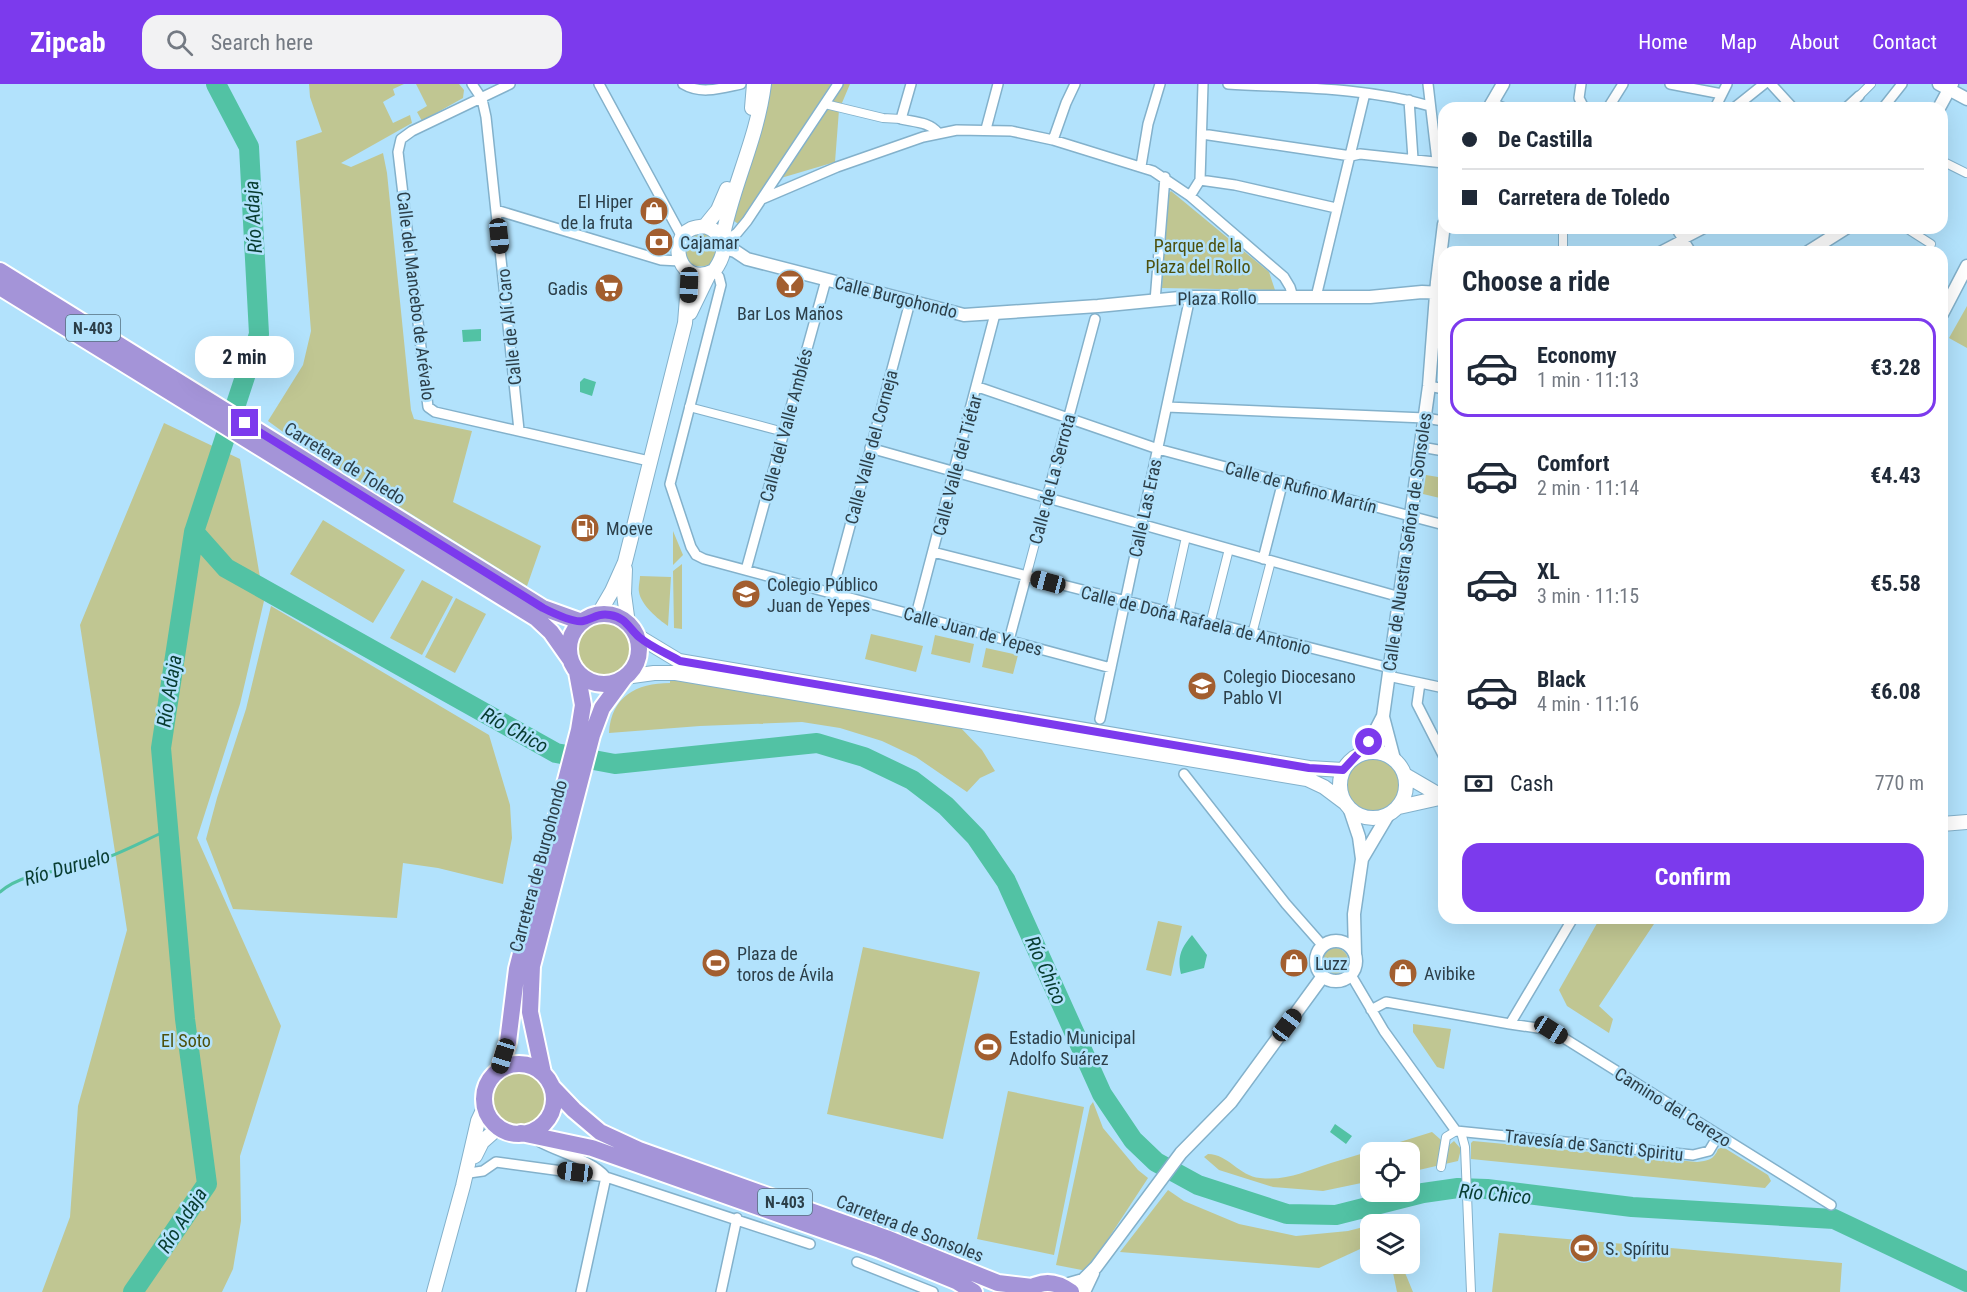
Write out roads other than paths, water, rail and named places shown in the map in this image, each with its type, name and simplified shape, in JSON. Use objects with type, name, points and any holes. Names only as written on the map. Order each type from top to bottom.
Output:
[{"type":"highway","name":"Carretera de Toledo","points":[[0,271],[181,391],[536,618],[551,632],[574,665]]},
{"type":"highway","name":"Carretera de Toledo","points":[[0,287],[181,391]]},
{"type":"highway","name":"Carretera de Toledo","points":[[282,454],[543,608],[582,622]]},
{"type":"highway","points":[[574,665],[594,683],[604,684],[624,678],[633,669],[638,658],[639,646],[632,629],[619,618],[609,614],[598,615],[582,622]]},
{"type":"highway","name":"N-403","points":[[574,665],[571,639],[582,622]]},
{"type":"highway","name":"Carretera de Burgohondo","points":[[574,665],[583,705],[586,732]]},
{"type":"highway","name":"Carretera de Burgohondo","points":[[543,1073],[530,1012],[532,966],[586,732],[624,678]]},
{"type":"highway","name":"Carretera de Burgohondo","points":[[499,1070],[508,1042],[517,969],[574,780]]},
{"type":"highway","points":[[499,1127],[485,1106],[484,1095],[487,1085],[499,1070],[510,1065],[522,1064],[543,1073]]},
{"type":"highway","name":"N-403","points":[[543,1073],[553,1088]]},
{"type":"highway","points":[[524,1134],[538,1128],[546,1121],[555,1100],[553,1088]]},
{"type":"highway","name":"Carretera de Sonsoles","points":[[553,1088],[600,1132],[639,1150],[886,1238],[998,1283],[1028,1289]]},
{"type":"highway","name":"N-403","points":[[499,1127],[510,1132],[524,1134]]},
{"type":"highway","name":"Carretera de Sonsoles","points":[[524,1134],[592,1148],[880,1250],[956,1281],[974,1292]]},
{"type":"highway","name":"N-403","points":[[1028,1289],[1046,1282],[1067,1289]]},
{"type":"main road","points":[[705,226],[724,198],[745,138],[752,112],[754,84]]},
{"type":"main road","points":[[685,323],[719,256],[731,200],[756,128],[764,84]]},
{"type":"main road","points":[[705,226],[716,230],[719,256],[698,275],[689,272],[680,261],[679,250],[682,237],[690,229],[705,226]]},
{"type":"main road","points":[[598,615],[625,562],[685,323],[689,272]]},
{"type":"main road","points":[[625,562],[624,594],[632,629],[680,661],[1309,768],[1343,770]]},
{"type":"main road","points":[[624,678],[654,673],[676,673],[1307,779],[1324,787],[1362,817],[1375,819],[1393,811],[1438,798]]},
{"type":"main road","points":[[1347,806],[1340,792],[1343,770],[1358,755],[1371,752],[1383,753],[1394,759],[1405,775],[1407,786],[1405,797],[1393,811]]},
{"type":"main road","points":[[1405,775],[1438,794]]},
{"type":"main road","points":[[1948,824],[1967,822]]},
{"type":"main road","points":[[434,1292],[478,1121],[485,1106]]},
{"type":"main road","points":[[463,1186],[482,1142],[499,1127]]},
{"type":"street","name":"Calle de Alí Caro","points":[[472,84],[482,99],[486,117],[519,430]]},
{"type":"street","points":[[482,99],[510,84]]},
{"type":"street","points":[[598,84],[682,237]]},
{"type":"street","points":[[683,84],[697,89],[710,90],[741,84]]},
{"type":"street","points":[[784,432],[689,407],[721,285],[719,256],[747,222],[838,84]]},
{"type":"street","points":[[901,119],[911,84]]},
{"type":"street","points":[[986,129],[998,84]]},
{"type":"street","points":[[1053,140],[1075,84]]},
{"type":"street","points":[[1142,166],[1148,124],[1160,84]]},
{"type":"street","points":[[1190,196],[1200,180],[1204,84]]},
{"type":"street","points":[[1228,84],[1340,87],[1409,99],[1430,106]]},
{"type":"street","points":[[1428,84],[1438,147]]},
{"type":"street","points":[[1493,102],[1503,84]]},
{"type":"street","points":[[1581,84],[1579,98],[1581,102]]},
{"type":"street","points":[[1612,102],[1623,84]]},
{"type":"street","points":[[1670,84],[1722,94]]},
{"type":"street","points":[[1718,102],[1727,84]]},
{"type":"street","points":[[1742,102],[1764,84]]},
{"type":"street","points":[[1771,84],[1788,102]]},
{"type":"street","points":[[1852,102],[1871,84]]},
{"type":"street","points":[[1888,102],[1902,84]]},
{"type":"street","points":[[1941,102],[1946,86],[1967,99]]},
{"type":"street","points":[[1316,297],[1365,93]]},
{"type":"street","name":"Calle del Mancebo de Arévalo","points":[[482,99],[412,131],[401,139],[398,152],[428,407],[435,412],[649,461]]},
{"type":"street","points":[[1409,99],[1413,159]]},
{"type":"street","points":[[825,104],[883,118],[928,125],[938,133]]},
{"type":"street","points":[[762,199],[857,159],[938,133],[957,130],[1011,131],[1053,140],[1142,166],[1164,177]]},
{"type":"street","points":[[1202,135],[1351,156],[1360,154],[1438,162]]},
{"type":"street","points":[[1948,163],[1966,173]]},
{"type":"street","name":"Plaza Rollo","points":[[1164,177],[1190,196],[1284,277],[1293,297]]},
{"type":"street","name":"Plaza Rollo","points":[[1164,177],[1155,301],[1190,297],[1370,297],[1438,293]]},
{"type":"street","points":[[1200,180],[1235,185],[1336,208]]},
{"type":"street","points":[[496,210],[661,261],[680,261]]},
{"type":"street","points":[[1680,234],[1687,246]]},
{"type":"street","points":[[1670,246],[1693,234]]},
{"type":"street","points":[[1828,246],[1840,234]]},
{"type":"street","points":[[1915,234],[1931,244]]},
{"type":"street","name":"Calle Burgohondo","points":[[719,256],[747,259],[964,315],[1155,301]]},
{"type":"street","points":[[1948,302],[1967,266]]},
{"type":"street","name":"Calle del Valle Amblés","points":[[746,570],[826,280]]},
{"type":"street","name":"Calle Las Eras","points":[[1100,719],[1190,297]]},
{"type":"street","name":"Calle Valle del Corneja","points":[[832,592],[910,302]]},
{"type":"street","name":"Calle de Nuestra Señora de Sonsoles","points":[[1394,759],[1385,733],[1383,716],[1438,310]]},
{"type":"street","name":"Calle Valle del Tiétar","points":[[916,615],[996,314]]},
{"type":"street","name":"Calle de La Serrota","points":[[1009,640],[1095,319]]},
{"type":"street","points":[[1429,386],[1438,387]]},
{"type":"street","name":"Calle de Rufino Martín","points":[[978,387],[1158,449],[1438,523]]},
{"type":"street","name":"Calle Juan de Yepes","points":[[689,407],[670,484],[691,547],[696,555],[1111,668]]},
{"type":"street","points":[[1167,407],[1438,420]]},
{"type":"street","points":[[1421,447],[1438,450]]},
{"type":"street","points":[[870,448],[1400,597]]},
{"type":"street","points":[[1252,634],[1283,482]]},
{"type":"street","points":[[1169,613],[1186,537]]},
{"type":"street","points":[[1210,624],[1229,549]]},
{"type":"street","name":"Calle de Doña Rafaela de Antonio","points":[[933,552],[1252,634],[1438,687]]},
{"type":"street","points":[[1420,683],[1417,704],[1438,745]]},
{"type":"street","name":"Calle de Nuestra Señora de Sonsoles","points":[[1358,755],[1369,742],[1383,716]]},
{"type":"street","points":[[1184,774],[1286,904],[1323,946]]},
{"type":"street","points":[[1347,806],[1359,837],[1362,859],[1354,914],[1356,965],[1351,975],[1340,980],[1328,979],[1317,967],[1319,950],[1327,943],[1338,941],[1349,945],[1355,954]]},
{"type":"street","points":[[1362,859],[1393,811]]},
{"type":"street","points":[[1338,941],[1354,914]]},
{"type":"street","points":[[1371,1010],[1386,1002],[1510,1024],[1568,924]]},
{"type":"street","points":[[1351,975],[1384,1031],[1459,1131],[1465,1147],[1468,1266],[1471,1292]]},
{"type":"street","points":[[1067,1289],[1083,1280],[1096,1267],[1181,1153],[1231,1102],[1323,976]]},
{"type":"street","name":"Camino del Cerezo","points":[[1510,1024],[1551,1030],[1831,1205]]},
{"type":"street","points":[[1441,1167],[1446,1137],[1459,1131]]},
{"type":"street","name":"Travesía de Sancti Spiritu","points":[[1459,1131],[1693,1155],[1709,1151],[1718,1136]]},
{"type":"street","points":[[524,1134],[599,1168],[606,1177]]},
{"type":"street","points":[[469,1173],[483,1171],[496,1162],[606,1177],[737,1218],[810,1244]]},
{"type":"street","points":[[581,1292],[606,1177]]},
{"type":"street","points":[[721,1292],[737,1218]]},
{"type":"street","points":[[857,1262],[929,1291]]},
{"type":"street","points":[[1084,1292],[1096,1267]]},
{"type":"waterway","name":"Río Adaja","points":[[133,1292],[207,1184],[185,1019],[161,748],[194,532],[259,334],[249,147],[216,84]]},
{"type":"waterway","name":"Río Chico","points":[[194,532],[226,568],[556,753],[615,764],[817,743],[864,757],[912,780],[946,806],[976,837],[1006,881],[1102,1094],[1133,1140],[1156,1162],[1198,1185],[1287,1214],[1336,1215],[1423,1193],[1458,1188],[1487,1189],[1632,1207],[1834,1219],[1967,1282]]},
{"type":"waterway","name":"Río Duruelo","points":[[0,892],[32,876],[102,860],[168,830]]},
{"type":"place","name":"El Hiper de la fruta","points":[[654,211]]},
{"type":"place","name":"Cajamar","points":[[659,242]]},
{"type":"place","name":"Bar Los Maños","points":[[790,284]]},
{"type":"place","name":"Gadis","points":[[609,288]]},
{"type":"place","name":"Moeve","points":[[585,528]]},
{"type":"place","name":"Colegio Público Juan de Yepes","points":[[746,594]]},
{"type":"place","name":"Colegio Diocesano Pablo VI","points":[[1202,686]]},
{"type":"place","name":"Plaza de toros de Ávila","points":[[716,963]]},
{"type":"place","name":"Luzz","points":[[1294,963]]},
{"type":"place","name":"Avibike","points":[[1403,973]]},
{"type":"place","name":"Estadio Municipal Adolfo Suárez","points":[[988,1047]]},
{"type":"place","name":"S. Spíritu","points":[[1584,1248]]},
{"type":"park label","name":"Parque de la Plaza del Rollo","points":[[1198,255]]},
{"type":"park label","name":"El Soto","points":[[186,1040]]}]
